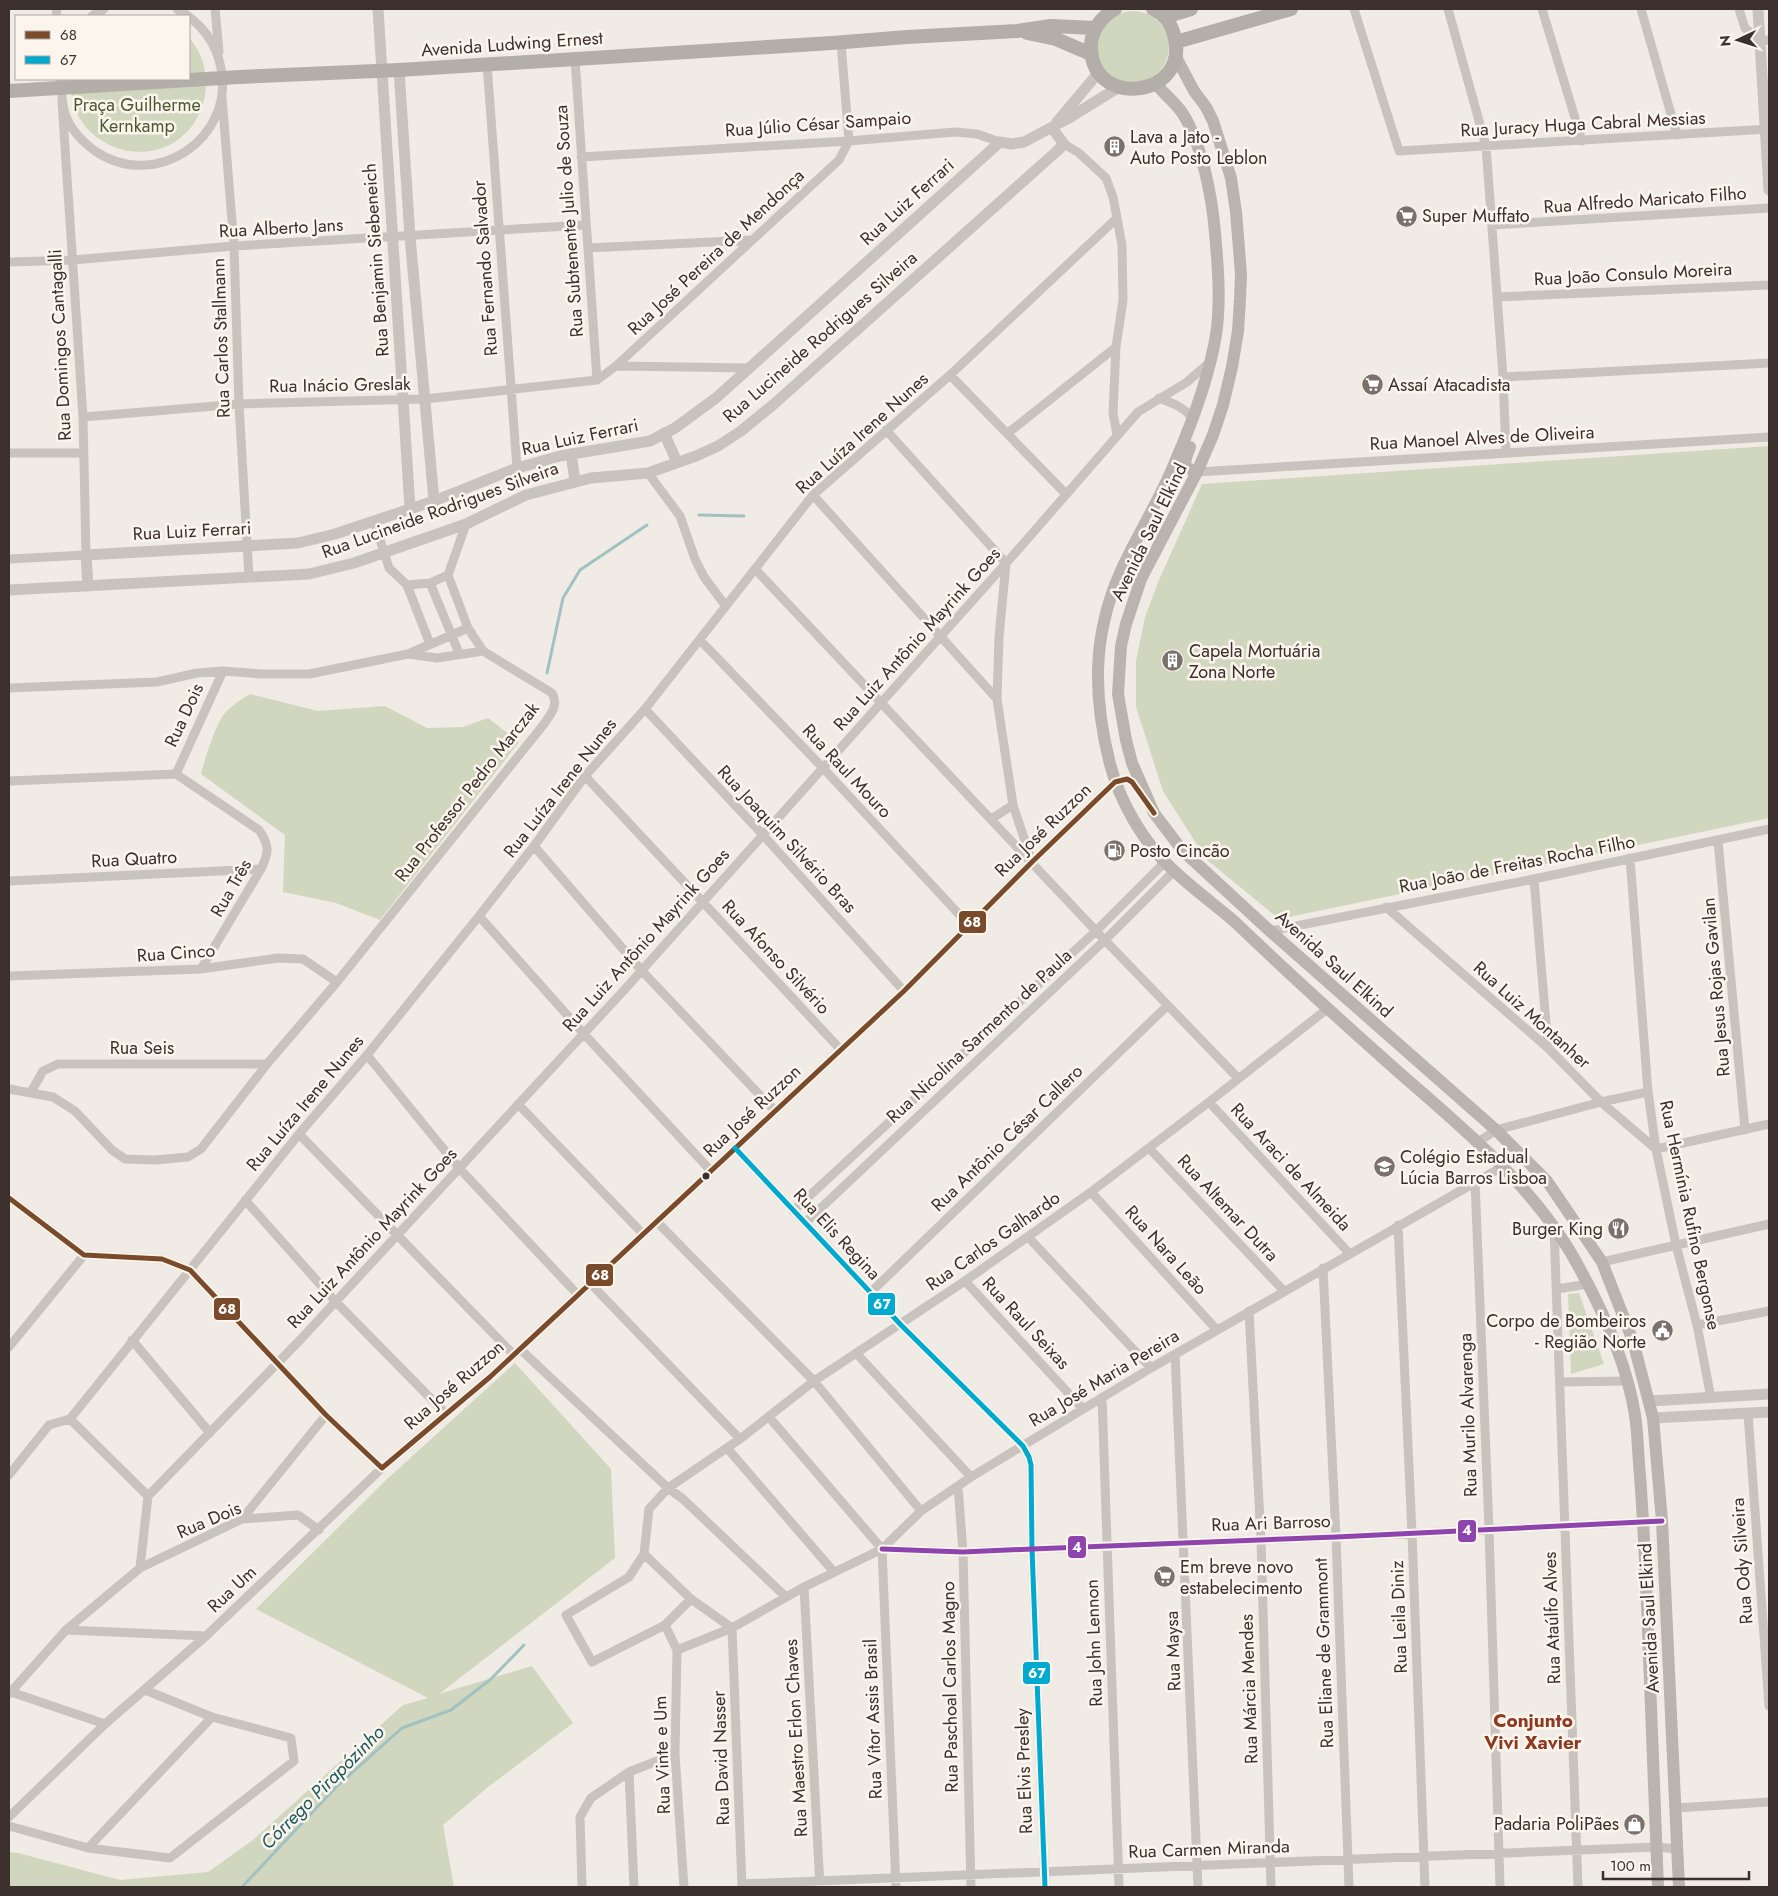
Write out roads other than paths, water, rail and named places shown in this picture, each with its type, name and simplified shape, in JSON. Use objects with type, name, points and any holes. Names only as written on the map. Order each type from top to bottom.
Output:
[{"type":"highway","points":[[1115,9],[1106,14],[1095,28],[1091,54],[1099,72],[1110,83],[1132,90],[1156,84],[1166,76],[1176,57],[1176,42],[1172,28],[1159,13]]},
{"type":"highway","points":[[1159,13],[1191,9]]},
{"type":"highway","points":[[1176,42],[1290,9]]},
{"type":"highway","name":"Avenida Ludwing Ernest","points":[[9,91],[841,43],[907,37],[1017,32],[1051,26],[1095,28]]},
{"type":"highway","name":"Avenida Ludwing Ernest","points":[[1017,32],[1056,39],[1091,54]]},
{"type":"main road","name":"Avenida Saul Elkind","points":[[1176,57],[1213,121],[1228,166],[1236,212],[1241,274],[1238,331],[1223,404],[1197,472],[1141,579],[1132,603],[1121,646],[1118,694],[1132,763],[1154,813],[1182,850],[1270,931],[1496,1130],[1547,1181],[1602,1262],[1634,1341],[1653,1418],[1662,1521],[1679,1887]]},
{"type":"main road","name":"Avenida Saul Elkind","points":[[1156,84],[1159,90],[1170,98],[1181,112],[1195,140],[1206,180],[1214,222],[1219,278],[1216,332],[1209,363],[1192,418],[1173,467],[1121,571],[1105,620],[1098,670],[1097,694],[1099,718],[1115,782],[1139,828],[1170,867],[1226,914],[1327,1009],[1478,1142],[1523,1188],[1554,1227],[1588,1284],[1615,1345],[1627,1381],[1635,1415],[1644,1523],[1658,1887]]},
{"type":"main road","points":[[1192,418],[1194,435],[1185,461],[1188,469],[1197,472]]},
{"type":"main road","points":[[1115,782],[1127,779],[1132,782],[1154,813]]},
{"type":"main road","points":[[1226,914],[1240,920],[1256,932],[1270,931]]},
{"type":"main road","points":[[1615,1345],[1634,1341]]},
{"type":"main road","points":[[1627,1381],[1634,1390],[1641,1412],[1645,1416],[1653,1418]]},
{"type":"street","points":[[215,9],[220,62]]},
{"type":"street","name":"Rua Benjamin Siebeneich","points":[[378,9],[410,508]]},
{"type":"street","name":"Rua Juracy Huga Cabral Messias","points":[[1354,9],[1399,152],[1767,129]]},
{"type":"street","points":[[1448,9],[1486,146],[1503,377],[1506,452]]},
{"type":"street","points":[[1542,9],[1582,141]]},
{"type":"street","points":[[1641,9],[1677,135]]},
{"type":"street","points":[[1739,9],[1745,28],[1765,40]]},
{"type":"street","points":[[1758,9],[1765,40],[1769,190]]},
{"type":"street","points":[[62,89],[66,117],[73,130],[87,145],[102,156],[121,163],[153,165],[171,160],[186,152],[200,140],[211,126],[222,97],[224,78],[216,49],[206,32],[190,18]]},
{"type":"street","points":[[841,43],[849,141]]},
{"type":"street","name":"Rua Subtenente Julio de Souza","points":[[575,59],[597,380]]},
{"type":"street","name":"Rua Fernando Salvador","points":[[487,64],[517,468]]},
{"type":"street","name":"Rua Benjamin Siebeneich","points":[[399,70],[410,237],[434,501]]},
{"type":"street","name":"Rua Júlio César Sampaio","points":[[1052,128],[1099,72]]},
{"type":"street","name":"Rua Júlio César Sampaio","points":[[581,157],[849,141],[955,132],[977,134],[1011,144],[1024,142],[1052,128],[1119,87]]},
{"type":"street","name":"Rua Domingos Cantagalli","points":[[62,89],[83,416],[88,586]]},
{"type":"street","name":"Rua Carlos Stallmann","points":[[222,97],[234,246],[239,404],[249,577]]},
{"type":"street","points":[[1052,128],[1064,144],[1079,153],[1106,178],[1113,197],[1122,245],[1123,300],[1116,347],[1112,413],[1117,435]]},
{"type":"street","name":"Rua José Pereira de Mendonça","points":[[597,380],[616,366],[839,160],[849,141]]},
{"type":"street","name":"Rua Luiz Ferrari","points":[[9,559],[298,543],[335,534],[434,501],[517,468],[560,456],[650,441],[675,428],[716,398],[1000,142]]},
{"type":"street","name":"Rua Lucineide Rodrigues Silveira","points":[[9,590],[309,574],[354,563],[466,524],[526,496],[575,481],[648,473],[696,456],[718,446],[742,431],[820,364],[1064,144]]},
{"type":"street","name":"Rua Alfredo Maricato Filho","points":[[1493,225],[1769,208]]},
{"type":"street","name":"Rua Luíza Irene Nunes","points":[[70,1419],[245,1200],[367,1055],[479,916],[586,776],[645,709],[813,495],[950,375],[1117,218]]},
{"type":"street","name":"Rua Alberto Jans","points":[[9,262],[73,260],[234,246],[410,237],[585,225]]},
{"type":"street","points":[[588,248],[752,240]]},
{"type":"street","name":"Rua João Consulo Moreira","points":[[1497,297],[1769,285]]},
{"type":"street","points":[[1008,433],[1116,347]]},
{"type":"street","name":"Rua Luiz Antônio Mayrink Goes","points":[[148,1496],[277,1364],[584,1034],[942,636],[1138,412],[1187,382],[1209,363]]},
{"type":"street","points":[[1503,377],[1769,363]]},
{"type":"street","points":[[616,366],[750,368]]},
{"type":"street","points":[[950,375],[1066,494]]},
{"type":"street","name":"Rua Inácio Greslak","points":[[83,416],[239,404],[425,399],[597,380]]},
{"type":"street","points":[[1159,398],[1176,404],[1188,412],[1192,418]]},
{"type":"street","points":[[886,430],[1006,563],[999,637],[997,699],[1013,804],[1032,862]]},
{"type":"street","points":[[664,433],[677,462]]},
{"type":"street","name":"Rua Manoel Alves de Oliveira","points":[[1197,472],[1769,437]]},
{"type":"street","points":[[9,453],[83,453]]},
{"type":"street","points":[[571,454],[575,481]]},
{"type":"street","points":[[648,473],[680,516],[695,559],[704,577],[725,605]]},
{"type":"street","points":[[813,495],[997,699]]},
{"type":"street","points":[[374,521],[389,568],[407,585],[430,644]]},
{"type":"street","points":[[408,654],[437,658],[459,653],[483,651],[468,628],[448,575],[466,524]]},
{"type":"street","points":[[755,569],[1167,1006],[1238,1078]]},
{"type":"street","points":[[407,585],[430,583],[448,575]]},
{"type":"street","points":[[430,583],[459,653]]},
{"type":"street","points":[[9,688],[156,682],[197,673],[223,671],[261,674],[309,674],[408,654],[468,628]]},
{"type":"street","name":"Rua Raul Mouro","points":[[700,640],[970,925]]},
{"type":"street","name":"Rua Professor Pedro Marczak","points":[[9,1089],[53,1097],[75,1111],[112,1150],[125,1158],[156,1160],[188,1157],[201,1149],[267,1064],[337,982],[553,712],[555,704],[552,693],[483,651]]},
{"type":"street","name":"Rua Dois","points":[[176,774],[223,671]]},
{"type":"street","name":"Rua Joaquim Silvério Bras","points":[[645,709],[904,991]]},
{"type":"street","points":[[9,781],[176,774]]},
{"type":"street","name":"Rua Três","points":[[176,774],[259,830],[267,842],[268,855],[262,869],[202,969]]},
{"type":"street","name":"Rua Afonso Silvério","points":[[586,776],[841,1050]]},
{"type":"street","name":"Rua José Ruzzon","points":[[382,1468],[517,1352],[841,1050],[904,991],[1032,862],[1115,782]]},
{"type":"street","points":[[991,819],[1013,804]]},
{"type":"street","name":"Rua João de Freitas Rocha Filho","points":[[1270,931],[1534,879],[1769,829]]},
{"type":"street","name":"Rua Jesus Rojas Gavilan","points":[[1718,841],[1745,1130]]},
{"type":"street","points":[[534,846],[642,970],[775,1111]]},
{"type":"street","name":"Rua Hermínia Rufino Bergonse","points":[[1630,858],[1648,1092],[1656,1149],[1711,1398]]},
{"type":"street","name":"Rua Nicolina Sarmento de Paula","points":[[793,1211],[1096,931],[1170,867]]},
{"type":"street","name":"Rua Nicolina Sarmento de Paula","points":[[805,1224],[1105,940],[1170,867]]},
{"type":"street","name":"Rua Quatro","points":[[9,881],[262,869]]},
{"type":"street","points":[[1534,879],[1548,1048]]},
{"type":"street","name":"Rua Luiz Montanher","points":[[1386,907],[1548,1048],[1600,1102],[1656,1149]]},
{"type":"street","points":[[479,916],[584,1034],[711,1171]]},
{"type":"street","name":"Rua Cinco","points":[[9,976],[202,969],[278,958],[304,959],[337,982]]},
{"type":"street","name":"Rua Antônio César Callero","points":[[870,1293],[1167,1006]]},
{"type":"street","name":"Rua Carlos Galhardo","points":[[644,1554],[649,1509],[668,1488],[740,1439],[814,1381],[965,1281],[1091,1192],[1327,1009]]},
{"type":"street","points":[[367,1055],[459,1168],[578,1295]]},
{"type":"street","name":"Rua Seis","points":[[31,1092],[43,1071],[58,1064],[267,1064]]},
{"type":"street","points":[[1478,1142],[1496,1130],[1600,1102],[1648,1092]]},
{"type":"street","name":"Rua Araci de Almeida","points":[[1209,1102],[1349,1253]]},
{"type":"street","points":[[518,1104],[643,1234]]},
{"type":"street","points":[[1656,1149],[1769,1124]]},
{"type":"street","points":[[299,1134],[517,1352],[668,1488],[683,1498],[786,1597]]},
{"type":"street","name":"Rua Elis Regina","points":[[735,1148],[870,1293],[1023,1446]]},
{"type":"street","name":"Rua Altemar Dutra","points":[[1149,1148],[1284,1291]]},
{"type":"street","name":"Rua José Maria Pereira","points":[[677,1650],[732,1628],[786,1597],[882,1549],[921,1512],[971,1477],[1151,1368],[1502,1166]]},
{"type":"street","name":"Rua Murilo Alvarenga","points":[[1475,1181],[1489,1529],[1500,1887]]},
{"type":"street","name":"Rua Nara Leão","points":[[1091,1192],[1217,1330]]},
{"type":"street","points":[[9,1198],[84,1255],[162,1259],[190,1270],[326,1415],[382,1468]]},
{"type":"street","points":[[245,1200],[335,1302],[446,1414]]},
{"type":"street","points":[[657,1222],[814,1381],[921,1512]]},
{"type":"street","points":[[1602,1262],[1769,1224]]},
{"type":"street","name":"Rua Leila Diniz","points":[[1398,1225],[1425,1887]]},
{"type":"street","name":"Rua Ataúlfo Alves","points":[[1554,1227],[1578,1887]]},
{"type":"street","points":[[1028,1237],[1151,1368]]},
{"type":"street","points":[[9,1347],[84,1255]]},
{"type":"street","name":"Rua Eliane de Grammont","points":[[1324,1268],[1349,1887]]},
{"type":"street","name":"Rua Raul Seixas","points":[[965,1281],[1083,1408]]},
{"type":"street","points":[[590,1284],[740,1439]]},
{"type":"street","points":[[1557,1289],[1588,1284]]},
{"type":"street","name":"Rua Márcia Mendes","points":[[1250,1311],[1261,1540],[1271,1887]]},
{"type":"street","points":[[1696,1325],[1769,1312]]},
{"type":"street","points":[[132,1340],[210,1433]]},
{"type":"street","points":[[856,1353],[971,1477]]},
{"type":"street","name":"Rua Maysa","points":[[1175,1354],[1198,1887]]},
{"type":"street","points":[[1560,1382],[1627,1381]]},
{"type":"street","points":[[1650,1401],[1769,1394]]},
{"type":"street","name":"Rua John Lennon","points":[[1102,1397],[1119,1887]]},
{"type":"street","points":[[1653,1418],[1769,1412]]},
{"type":"street","name":"Rua Ody Silveira","points":[[1748,1413],[1769,1706]]},
{"type":"street","points":[[242,1519],[326,1415]]},
{"type":"street","points":[[769,1417],[882,1549]]},
{"type":"street","points":[[9,1475],[49,1425],[70,1419],[148,1496],[140,1568]]},
{"type":"street","name":"Rua Elvis Presley","points":[[1023,1446],[1029,1456],[1031,1465],[1032,1549],[1045,1887]]},
{"type":"street","points":[[727,1448],[834,1572]]},
{"type":"street","name":"Rua Um","points":[[66,1630],[206,1636],[382,1468]]},
{"type":"street","name":"Rua Paschoal Carlos Magno","points":[[958,1486],[963,1552],[971,1887]]},
{"type":"street","name":"Rua Dois","points":[[10,1693],[66,1630],[140,1568],[242,1519],[298,1515],[319,1530]]},
{"type":"street","name":"Rua Ari Barroso","points":[[882,1549],[963,1552],[1565,1527],[1662,1521]]},
{"type":"street","name":"Rua Vítor Assis Brasil","points":[[882,1549],[896,1883]]},
{"type":"street","points":[[691,1599],[665,1625],[592,1662],[566,1615],[629,1576],[644,1554],[691,1599],[732,1628]]},
{"type":"street","name":"Rua Maestro Erlon Chaves","points":[[804,1588],[820,1884]]},
{"type":"street","name":"Rua Vinte e Um","points":[[665,1625],[677,1650],[675,1754],[684,1887]]},
{"type":"street","name":"Rua David Nasser","points":[[732,1628],[742,1886]]},
{"type":"street","points":[[9,1817],[106,1724],[206,1636]]},
{"type":"street","points":[[9,1826],[88,1848],[170,1858],[294,1761],[292,1738],[212,1717],[145,1690]]},
{"type":"street","points":[[10,1693],[106,1724]]},
{"type":"street","points":[[88,1848],[212,1717]]},
{"type":"street","points":[[582,1887],[580,1817],[591,1798],[630,1772],[675,1754]]},
{"type":"street","points":[[630,1772],[634,1887]]},
{"type":"street","points":[[1676,1808],[1769,1802]]},
{"type":"street","name":"Rua Carmen Miranda","points":[[742,1886],[896,1883],[971,1875],[1656,1847],[1678,1849]]},
{"type":"waterway","points":[[699,515],[744,516]]},
{"type":"waterway","points":[[547,673],[563,598],[580,570],[647,525]]},
{"type":"waterway","name":"Córrego Pirapózinho","points":[[242,1887],[336,1787],[402,1728],[451,1710],[491,1679],[524,1645]]},
{"type":"place","name":"Lava a Jato - Auto Posto Leblon","points":[[1114,147]]},
{"type":"place","name":"Super Muffato","points":[[1406,216]]},
{"type":"place","name":"Assaí Atacadista","points":[[1372,385]]},
{"type":"place","name":"Capela Mortuária Zona Norte","points":[[1173,661]]},
{"type":"place","name":"Posto Cincão","points":[[1114,851]]},
{"type":"place","name":"Colégio Estadual Lúcia Barros Lisboa","points":[[1384,1167]]},
{"type":"place","name":"Burger King","points":[[1619,1229]]},
{"type":"place","name":"Corpo de Bombeiros - Região Norte","points":[[1662,1331]]},
{"type":"place","name":"Em breve novo estabelecimento","points":[[1164,1577]]},
{"type":"place","name":"Padaria PoliPães","points":[[1635,1824]]},
{"type":"district","name":"Conjunto Vivi Xavier","points":[[1533,1731]]},
{"type":"park label","name":"Praça Guilherme Kernkamp","points":[[137,115]]}]
